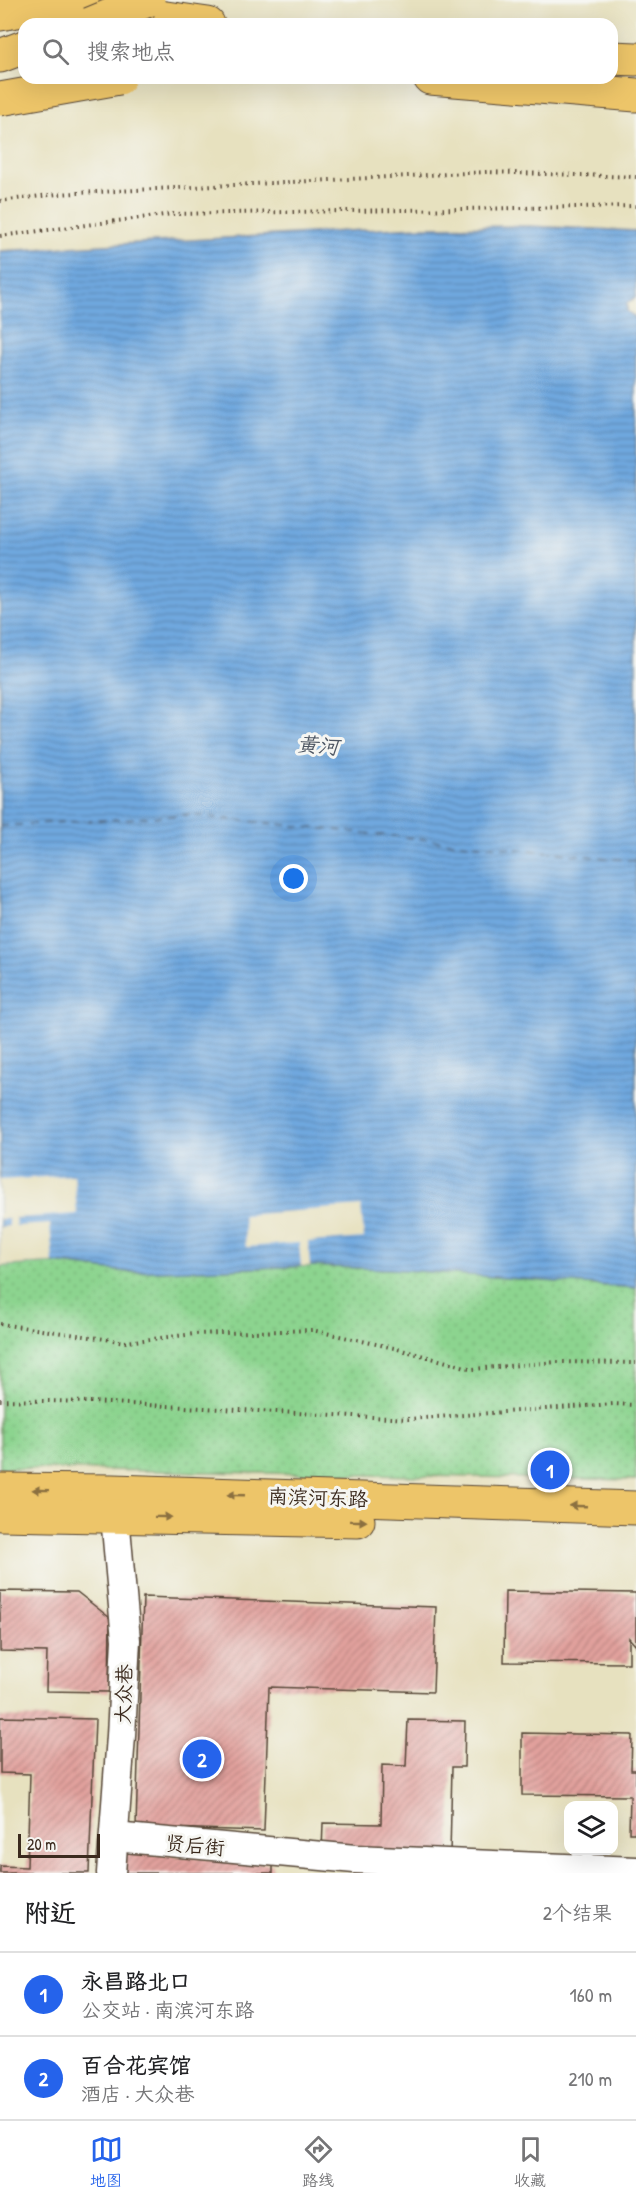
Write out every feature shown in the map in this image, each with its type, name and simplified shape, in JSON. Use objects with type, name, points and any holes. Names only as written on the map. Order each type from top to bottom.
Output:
[{"type":"main road","points":[[109,18],[145,7]]},
{"type":"main road","points":[[0,14],[59,9],[145,7],[186,18]]},
{"type":"main road","points":[[0,56],[18,50]]},
{"type":"main road","points":[[618,58],[636,59]]},
{"type":"main road","points":[[618,79],[636,80]]},
{"type":"main road","points":[[11,90],[45,84]]},
{"type":"main road","points":[[11,90],[65,84]]},
{"type":"main road","points":[[503,84],[636,95]]},
{"type":"main road","name":"南滨河东路","points":[[0,1490],[137,1492],[636,1508]]},
{"type":"main road","name":"南滨河东路","points":[[0,1514],[636,1529]]},
{"type":"street","name":"大众巷","points":[[111,1873],[122,1736],[126,1640],[115,1516]]},
{"type":"street","name":"贤后街","points":[[114,1837],[355,1866],[636,1871]]},
{"type":"path","points":[[0,201],[58,194],[487,172],[636,177]]},
{"type":"path","points":[[0,236],[172,214],[636,206]]},
{"type":"path","points":[[0,1324],[126,1342],[194,1334],[312,1330],[394,1348],[473,1369],[557,1362],[636,1363]]},
{"type":"path","points":[[0,1400],[91,1402],[410,1419],[614,1404],[636,1405]]},
{"type":"green space","points":[[53,1263],[128,1272],[310,1266],[392,1269],[636,1288],[636,1480],[0,1468],[0,1266]]},
{"type":"water","name":"黄河","points":[[528,226],[636,231],[636,297],[627,303],[627,311],[636,318],[636,1288],[392,1269],[310,1266],[128,1272],[53,1263],[0,1266],[0,251],[417,227]]},
{"type":"pier","points":[[74,1175],[77,1214],[15,1218],[16,1226],[50,1224],[53,1263],[0,1266],[0,1227],[9,1226],[9,1219],[0,1219],[0,1180]]},
{"type":"pier","points":[[361,1206],[364,1238],[308,1242],[310,1266],[301,1266],[299,1243],[246,1247],[243,1215]]},
{"type":"building","points":[[0,1591],[77,1592],[110,1618],[109,1692],[46,1691],[47,1652],[0,1651]]},
{"type":"building","points":[[505,1591],[636,1593],[636,1646],[629,1638],[629,1663],[504,1662]]},
{"type":"building","points":[[143,1597],[436,1607],[433,1692],[269,1687],[264,1831],[136,1827]]},
{"type":"building","points":[[0,1717],[95,1719],[89,1873],[0,1873],[0,1866],[27,1867],[30,1774],[0,1773]]},
{"type":"building","points":[[408,1720],[465,1721],[464,1767],[452,1767],[450,1855],[322,1852],[323,1823],[381,1824],[382,1765],[406,1766]]},
{"type":"building","points":[[522,1733],[632,1735],[631,1770],[636,1770],[636,1833],[629,1833],[630,1796],[522,1795]]},
{"type":"building","points":[[122,1851],[273,1864],[273,1873],[120,1873]]},
{"type":"ferry route","points":[[0,826],[188,815],[636,861]]},
{"type":"place","name":"永昌路北口","points":[[550,1470]]},
{"type":"place","name":"百合花宾馆","points":[[202,1759]]}]
